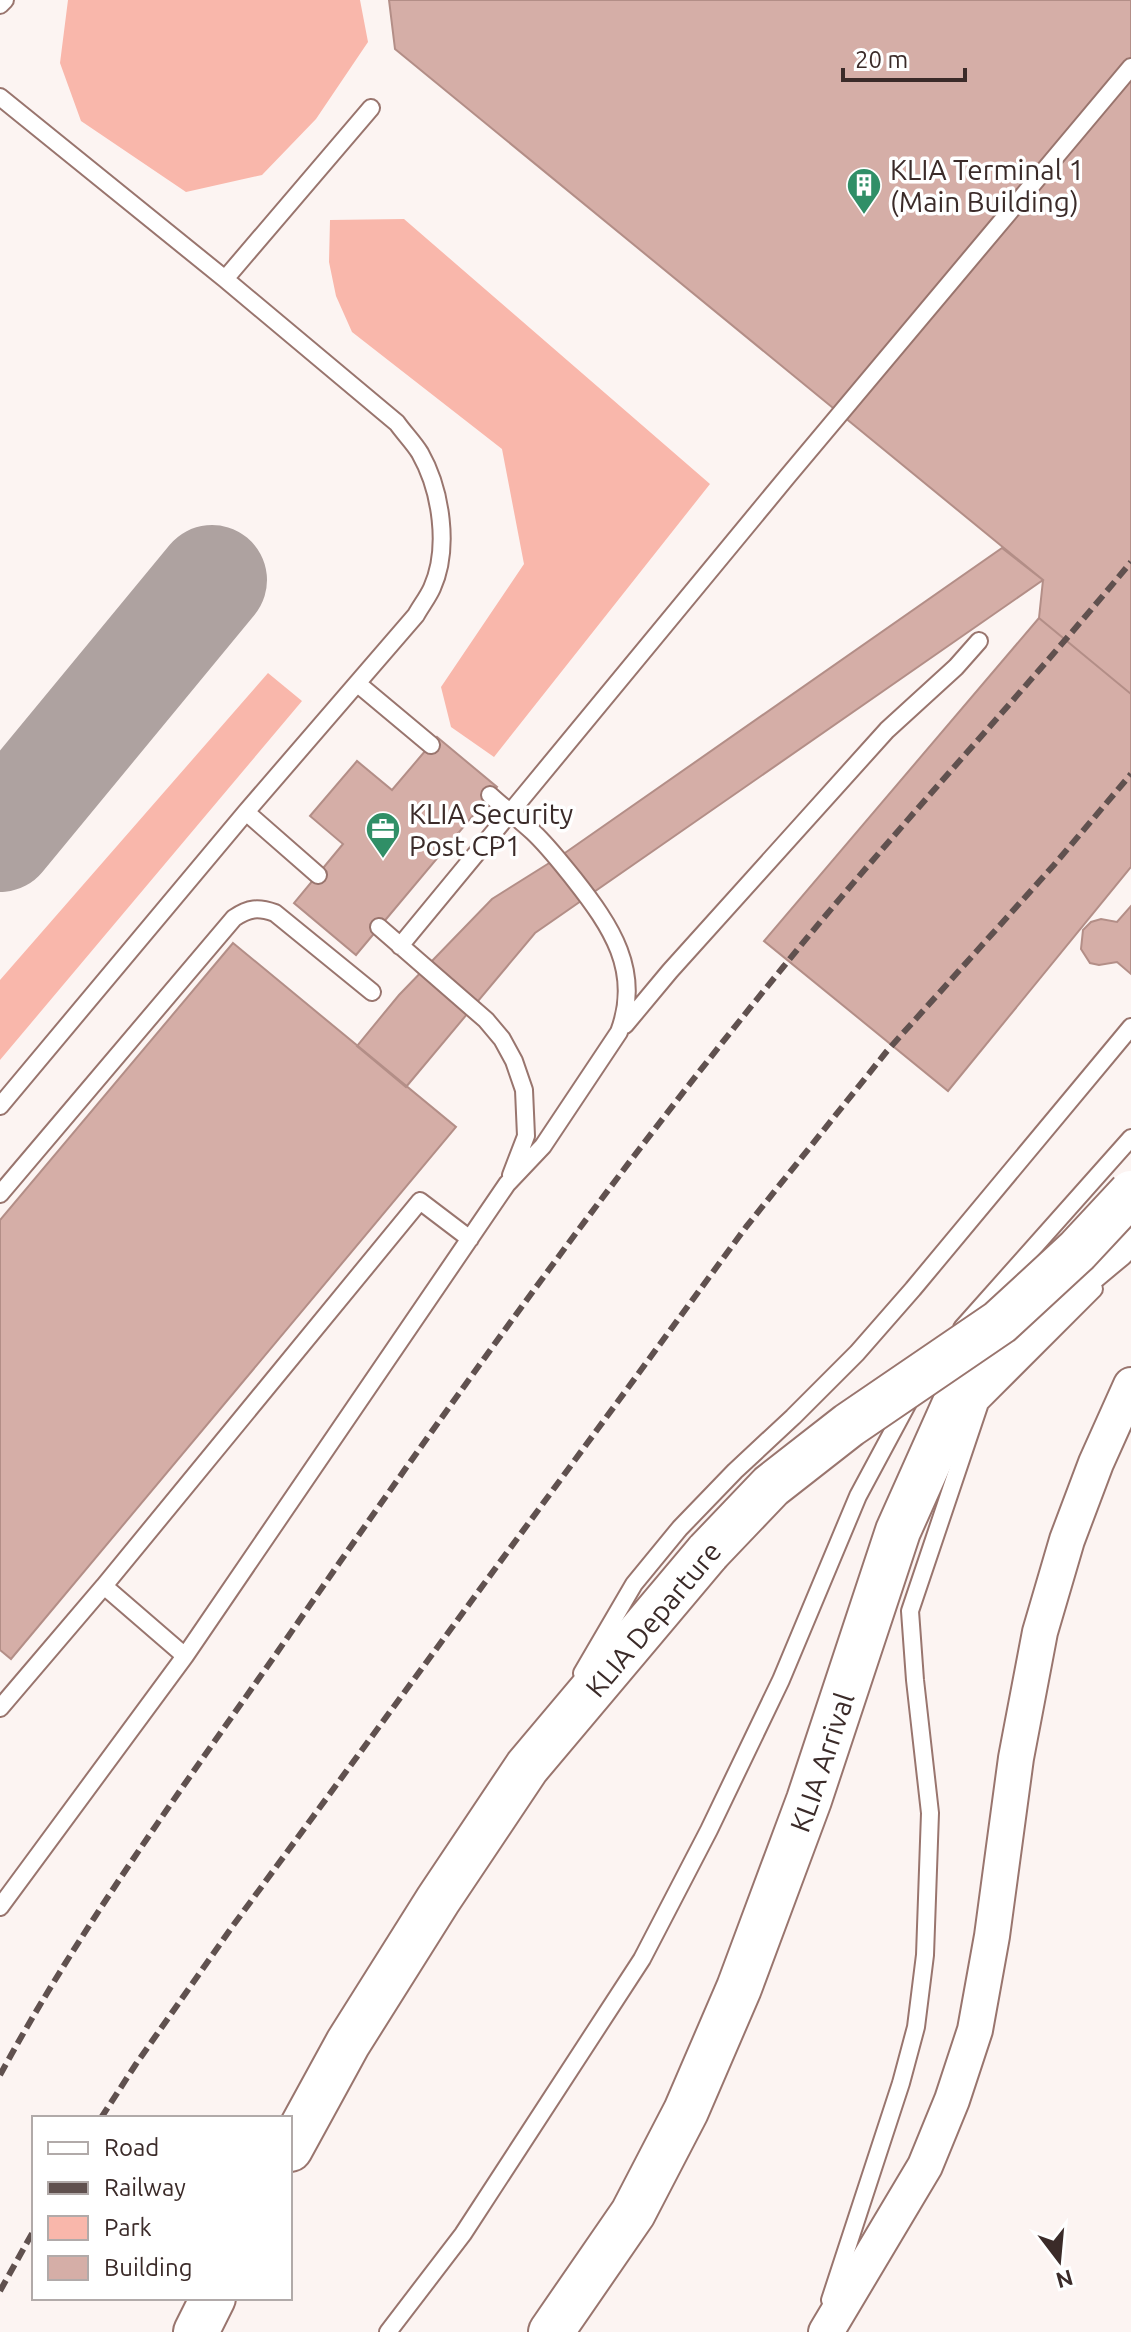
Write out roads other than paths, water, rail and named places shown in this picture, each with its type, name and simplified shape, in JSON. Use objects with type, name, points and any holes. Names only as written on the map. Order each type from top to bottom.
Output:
[{"type":"main road","name":"KLIA Departure","points":[[292,2145],[348,2043],[421,1926],[527,1767],[708,1552],[771,1486],[849,1425],[1000,1322],[1077,1251],[1131,1193]]},
{"type":"main road","name":"KLIA Arrival","points":[[551,2332],[633,2213],[686,2111],[739,1988],[809,1800],[898,1531],[957,1399],[978,1368],[1011,1332],[1114,1246],[1117,1258]]},
{"type":"main road","points":[[196,2332],[212,2300]]},
{"type":"street","points":[[826,2332],[925,2166],[952,2100],[970,2044],[992,1936],[1016,1758],[1040,1632],[1071,1527],[1131,1385]]},
{"type":"lane","points":[[0,5],[5,0]]},
{"type":"lane","points":[[400,946],[1131,67]]},
{"type":"lane","points":[[0,97],[397,423],[420,452],[434,487],[440,525],[439,561],[432,587],[416,615],[0,1106]]},
{"type":"lane","points":[[225,279],[371,108]]},
{"type":"lane","points":[[0,1907],[185,1656],[507,1184],[543,1146],[619,1032],[887,730],[956,667],[979,641]]},
{"type":"lane","points":[[358,684],[431,745]]},
{"type":"lane","points":[[490,795],[553,853],[611,931],[626,973],[625,1014],[619,1032]]},
{"type":"lane","points":[[246,812],[318,875]]},
{"type":"lane","points":[[0,1194],[234,918],[246,909],[261,908],[275,913],[372,992]]},
{"type":"lane","points":[[379,927],[486,1020],[502,1039],[514,1061],[524,1090],[526,1136],[507,1184]]},
{"type":"lane","points":[[527,1767],[634,1584],[680,1528],[724,1482],[857,1353],[1131,1027]]},
{"type":"lane","points":[[388,2332],[463,2234],[642,1959],[709,1830],[781,1680],[858,1496],[918,1385],[1004,1278],[1131,1138]]},
{"type":"lane","points":[[0,1708],[420,1201],[470,1239]]},
{"type":"lane","points":[[820,2332],[901,2083],[916,2027],[925,1955],[930,1813],[910,1611],[980,1403],[1117,1258],[1131,1250]]},
{"type":"lane","points":[[104,1586],[185,1656]]},
{"type":"railway","points":[[0,2075],[63,1966],[168,1809],[398,1479],[586,1219],[717,1049],[826,915],[1131,562]]},
{"type":"railway","points":[[102,2116],[232,1927],[746,1227],[887,1051],[1131,774]]},
{"type":"railway","points":[[0,2291],[32,2234]]},
{"type":"place","name":"KLIA Terminal 1 (Main Building)","points":[[864,216]]},
{"type":"place","name":"KLIA Security Post CP1","points":[[383,860]]}]
